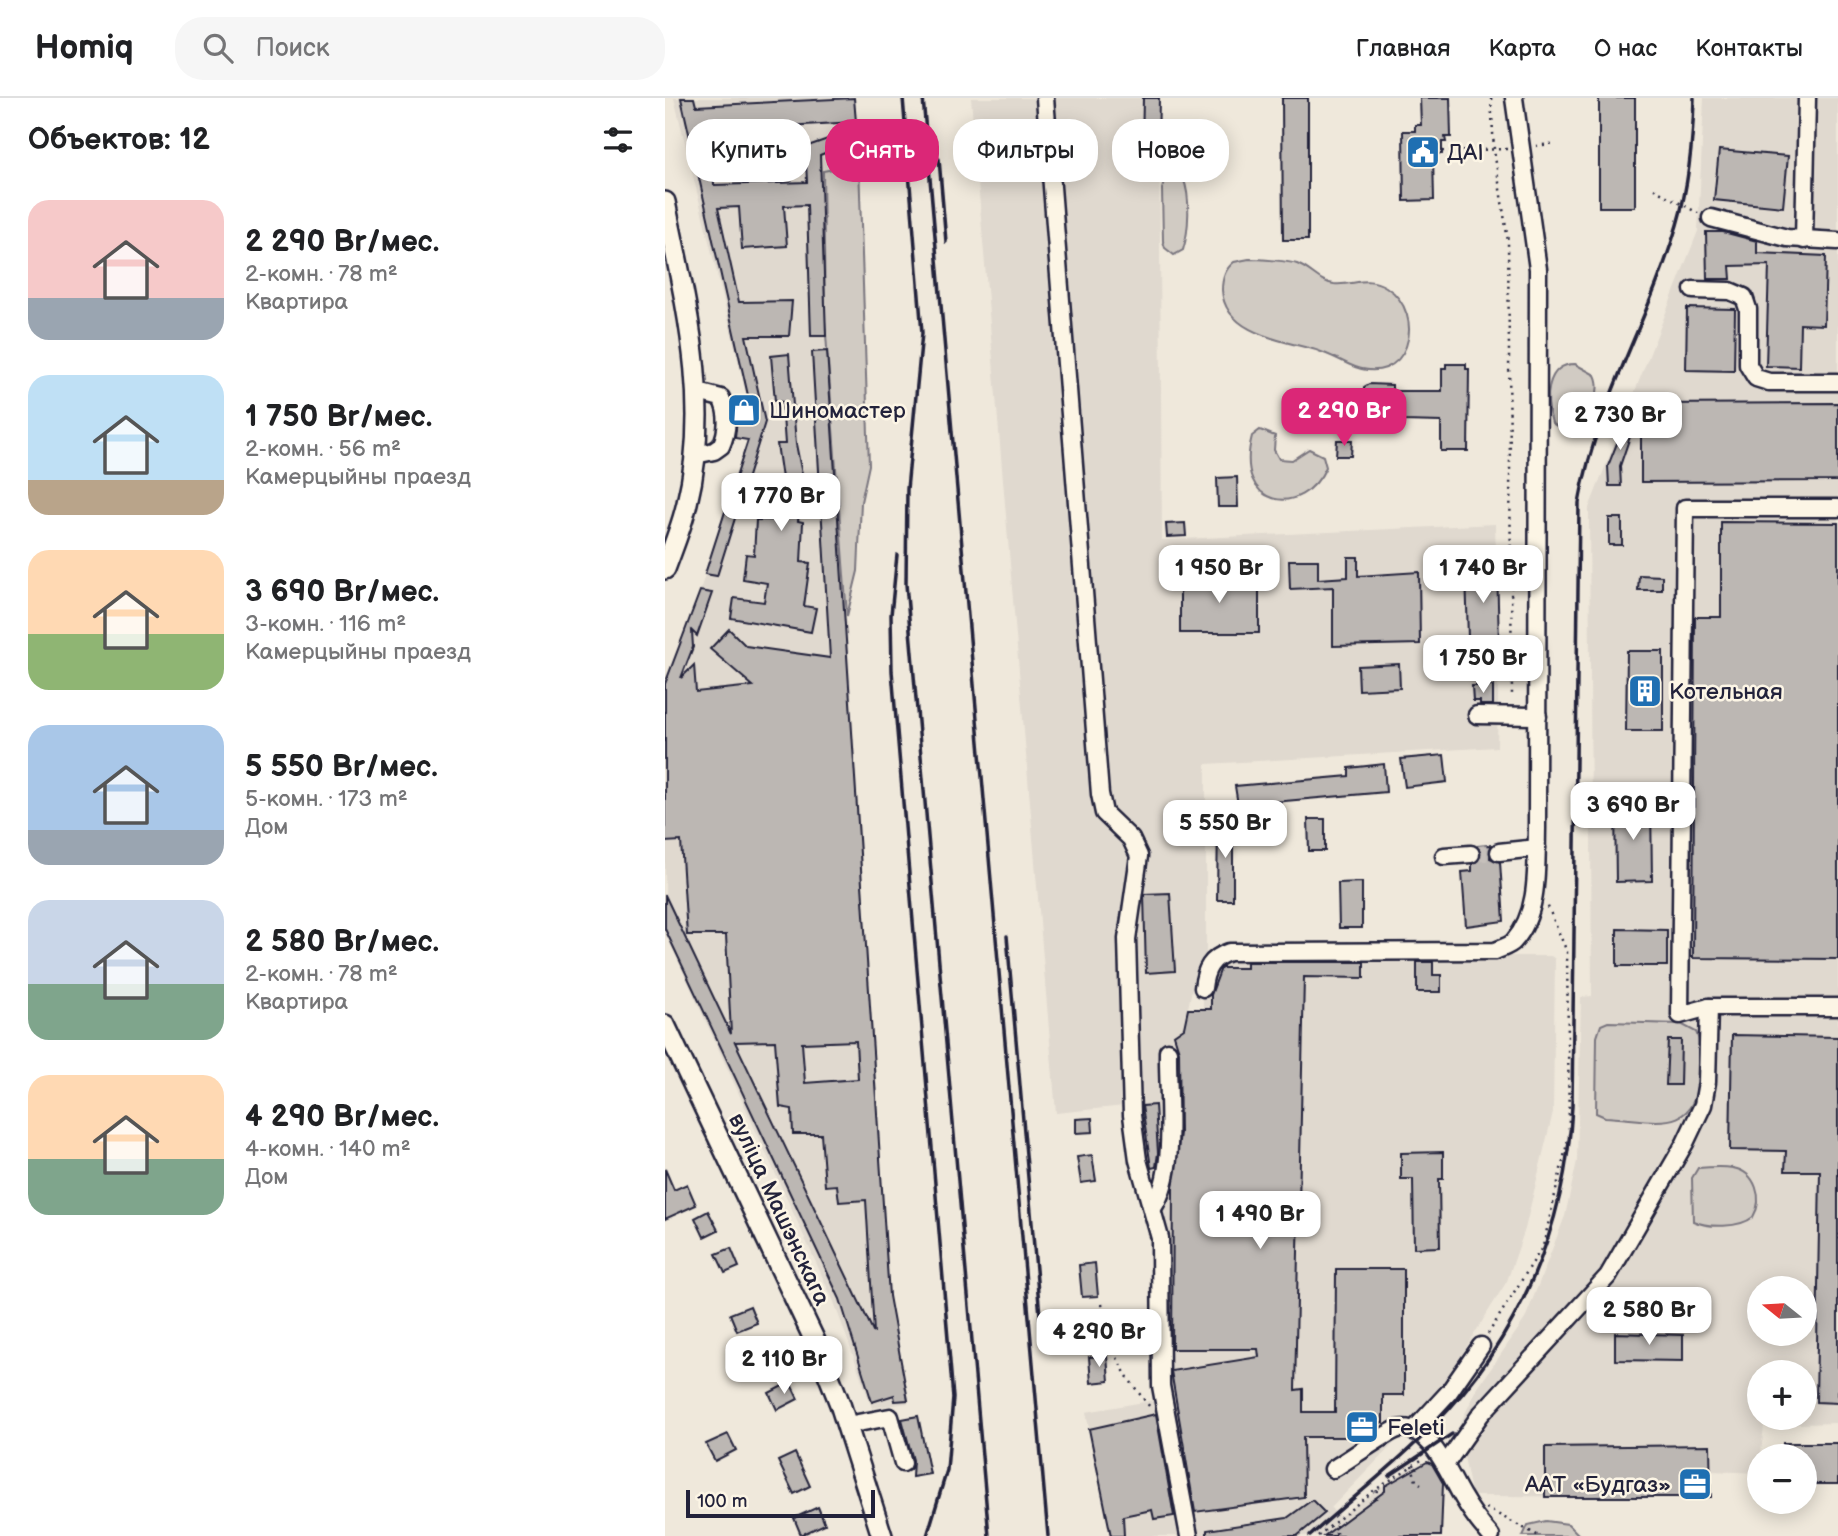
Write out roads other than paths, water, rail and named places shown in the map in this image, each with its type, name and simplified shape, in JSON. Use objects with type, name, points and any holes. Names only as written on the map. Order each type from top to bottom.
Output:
[{"type":"main road","points":[[665,202],[690,331],[698,391],[695,454],[688,501],[665,569]]},
{"type":"main road","name":"вуліца Машэнскага","points":[[665,1025],[815,1341],[847,1425],[882,1536]]},
{"type":"street","points":[[1045,98],[1100,794],[1104,813],[1131,839],[1139,864],[1127,939],[1131,1100],[1136,1146],[1162,1254],[1161,1385],[1189,1536]]},
{"type":"street","points":[[1203,988],[1207,968],[1213,960],[1229,952],[1486,952],[1513,943],[1527,918],[1535,882],[1537,848],[1538,269],[1514,98]]},
{"type":"street","points":[[1804,240],[1807,98]]},
{"type":"street","points":[[1711,218],[1804,240],[1838,241]]},
{"type":"street","points":[[1693,290],[1730,291],[1744,297],[1748,309],[1747,358],[1750,372],[1756,378],[1769,382],[1838,382]]},
{"type":"street","points":[[695,454],[714,451],[721,446],[727,421],[721,398],[698,391]]},
{"type":"street","points":[[1838,508],[1685,508],[1679,1015],[1709,1007],[1838,1007]]},
{"type":"street","points":[[1478,715],[1538,716]]},
{"type":"street","points":[[1499,852],[1537,848]]},
{"type":"street","points":[[1444,856],[1471,854]]},
{"type":"street","points":[[1445,1465],[1481,1414],[1596,1290],[1629,1242],[1703,1105],[1707,1082],[1709,1007]]},
{"type":"street","points":[[1153,1208],[1163,1190],[1167,1166],[1168,1051]]},
{"type":"street","points":[[1413,1431],[1449,1392],[1481,1346]]},
{"type":"street","points":[[847,1425],[890,1417],[903,1463]]},
{"type":"street","points":[[1333,1469],[1393,1431],[1406,1428],[1429,1443],[1445,1465],[1462,1497],[1491,1536]]},
{"type":"tunnel","points":[[1471,854],[1499,852]]},
{"type":"railway","points":[[903,98],[922,333],[907,489],[906,584],[989,1536]]},
{"type":"railway","points":[[923,98],[1048,1536]]},
{"type":"railway","points":[[1310,1536],[1433,1426],[1490,1356],[1533,1279],[1560,1195],[1572,1106],[1579,503],[1587,467],[1610,397],[1652,295],[1677,225],[1690,162],[1694,98]]},
{"type":"railway","points":[[939,159],[946,242]]},
{"type":"railway","points":[[897,555],[891,615],[892,671],[953,1398],[947,1470],[927,1536]]},
{"type":"railway","points":[[1007,936],[1041,1327]]},
{"type":"railway","points":[[1389,1476],[1452,1434]]},
{"type":"place","name":"ДАІ","points":[[1423,152]]},
{"type":"place","name":"Шиномастер","points":[[744,410]]},
{"type":"place","name":"Котельная","points":[[1645,691]]},
{"type":"place","name":"Feleti","points":[[1362,1427]]},
{"type":"place","name":"ААТ «Будгаз»","points":[[1695,1484]]}]
